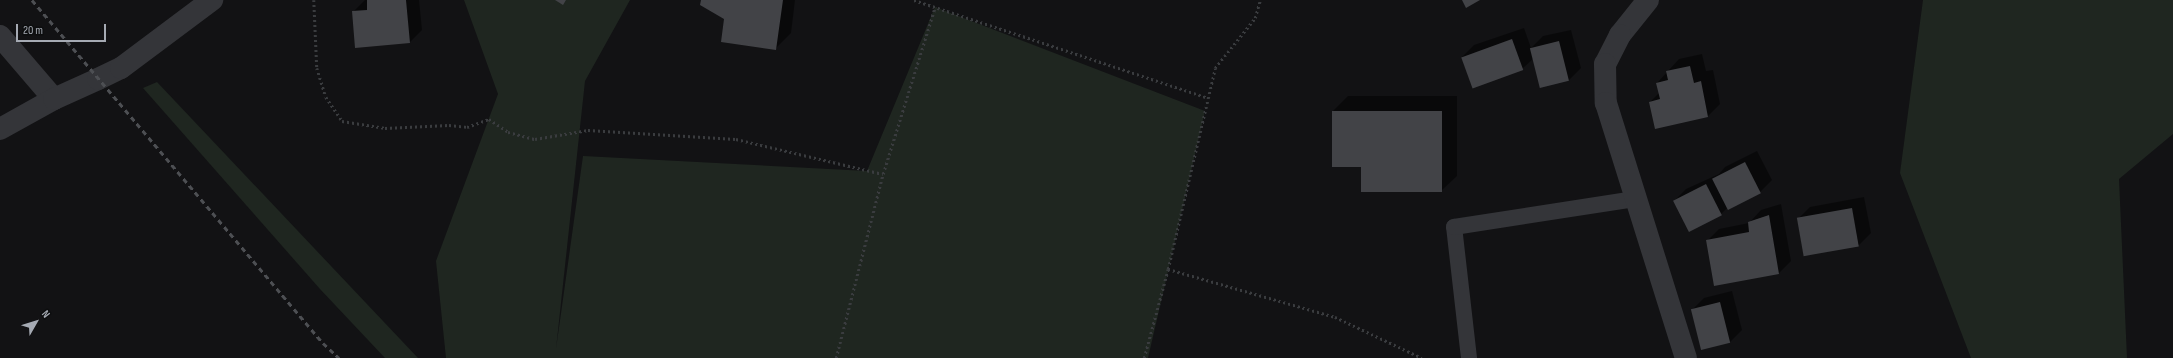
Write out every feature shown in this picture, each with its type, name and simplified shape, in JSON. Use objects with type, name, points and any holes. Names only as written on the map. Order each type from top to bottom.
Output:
[{"type":"street","points":[[0,129],[54,99],[121,68],[212,0]]},
{"type":"street","points":[[1648,0],[1620,35],[1604,64],[1606,103],[1686,358]]},
{"type":"street","points":[[0,36],[54,99]]},
{"type":"lane","points":[[1469,358],[1454,227],[1635,199]]},
{"type":"path","points":[[314,0],[317,68],[326,96],[342,121],[385,128],[449,125],[467,127],[489,119],[508,132],[535,139],[588,130],[736,138],[883,174]]},
{"type":"path","points":[[914,0],[1208,98]]},
{"type":"path","points":[[1144,358],[1168,269],[1216,68],[1255,18],[1260,0]]},
{"type":"path","points":[[836,358],[883,174],[935,7]]},
{"type":"path","points":[[1168,269],[1335,317],[1422,358]]},
{"type":"shaded area","points":[[464,0],[630,0],[585,81],[556,349],[583,156],[867,171],[935,7],[1205,111],[1148,358],[446,358],[436,261],[498,94]]},
{"type":"shaded area","points":[[1923,0],[2173,0],[2173,134],[2119,179],[2127,358],[1971,358],[1900,173]]},
{"type":"shaded area","points":[[157,82],[418,358],[385,358],[320,289],[143,88]]},
{"type":"building","points":[[367,0],[406,0],[410,43],[355,48],[352,11],[367,10]]},
{"type":"building","points":[[555,0],[566,0],[563,5]]},
{"type":"building","points":[[701,0],[783,0],[776,50],[721,42],[724,19],[700,5]]},
{"type":"building","points":[[1462,0],[1480,0],[1466,8]]},
{"type":"building","points":[[1512,39],[1523,70],[1473,88],[1461,57]]},
{"type":"building","points":[[1559,41],[1569,81],[1540,88],[1530,48]]},
{"type":"building","points":[[1690,66],[1694,83],[1701,81],[1708,117],[1655,129],[1649,102],[1660,99],[1656,83],[1668,80],[1666,71]]},
{"type":"building","points":[[1332,111],[1442,111],[1442,192],[1361,192],[1361,167],[1332,167]]},
{"type":"building","points":[[1745,162],[1761,193],[1728,210],[1712,179]]},
{"type":"building","points":[[1706,184],[1722,215],[1689,232],[1673,201]]},
{"type":"building","points":[[1852,208],[1859,246],[1804,256],[1797,218]]},
{"type":"building","points":[[1769,215],[1779,274],[1714,286],[1706,240],[1749,232],[1748,222]]},
{"type":"building","points":[[1720,302],[1730,343],[1701,350],[1691,309]]},
{"type":"railway","points":[[32,0],[323,343],[339,358]]}]
